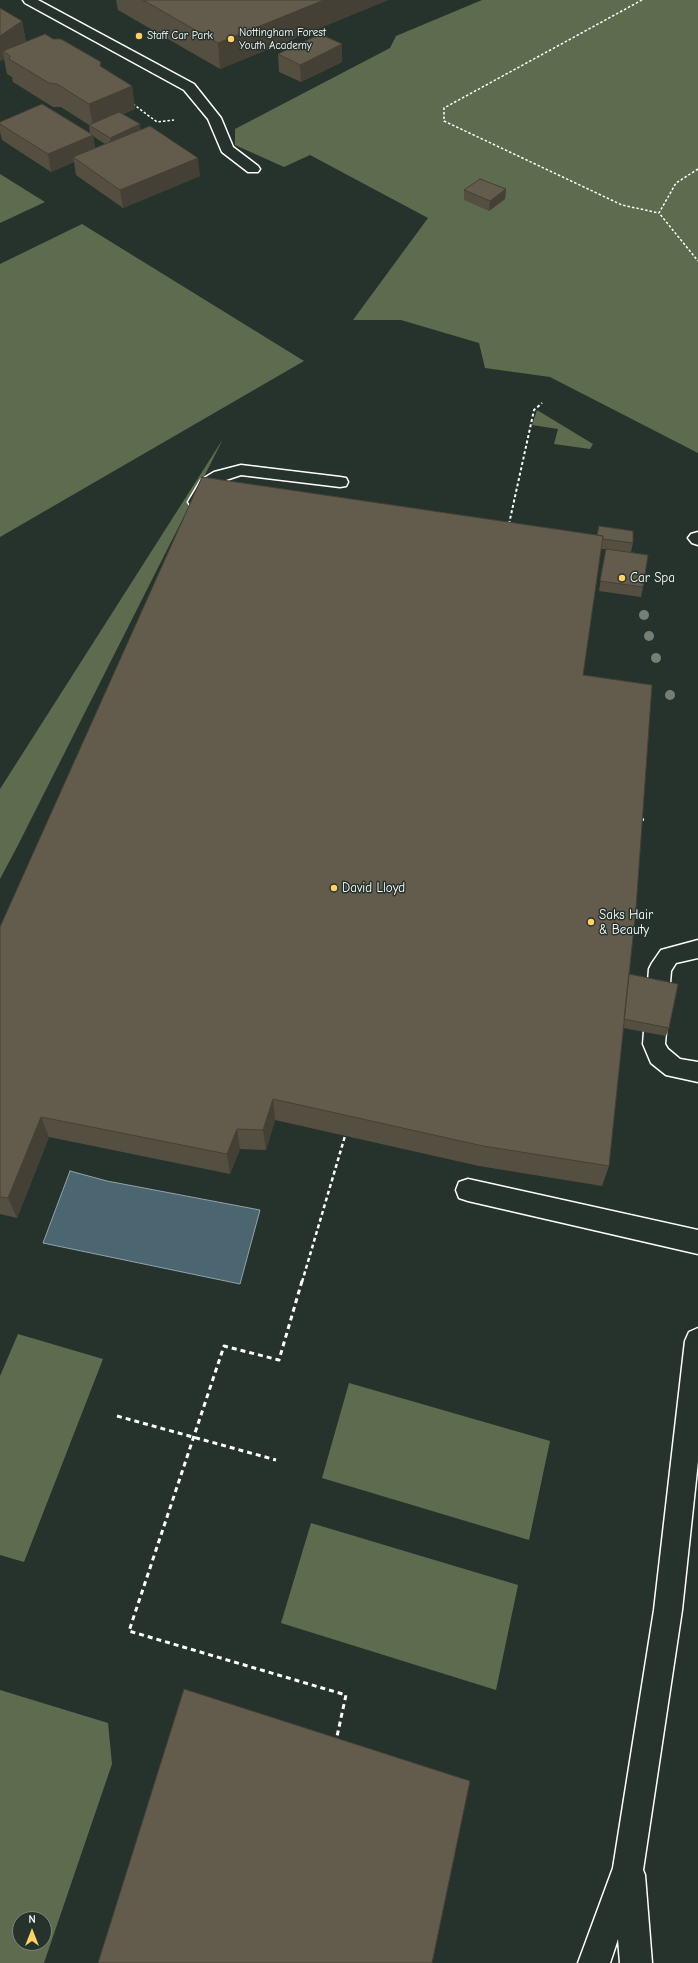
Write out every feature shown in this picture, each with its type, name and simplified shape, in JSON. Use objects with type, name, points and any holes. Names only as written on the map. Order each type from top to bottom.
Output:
[{"type":"lane","points":[[29,0],[189,87],[214,118],[227,149],[253,169]]},
{"type":"lane","points":[[196,505],[207,484],[220,476],[241,470],[340,482]]},
{"type":"lane","points":[[698,949],[669,956],[660,969],[654,1044],[659,1056],[674,1068],[698,1072]]},
{"type":"lane","points":[[468,1190],[698,1242]]},
{"type":"lane","points":[[594,1963],[628,1868],[668,1610],[698,1342]]},
{"type":"lane","points":[[628,1868],[636,1963]]},
{"type":"path","points":[[642,0],[444,108],[444,121],[622,205],[659,213],[698,261]]},
{"type":"path","points":[[659,213],[676,183],[698,169]]},
{"type":"path","points":[[509,526],[534,410],[542,403]]},
{"type":"path","points":[[637,819],[646,820]]},
{"type":"path","points":[[335,1743],[346,1695],[129,1631],[192,1436],[224,1346],[279,1360],[345,1136]]},
{"type":"path","points":[[118,1416],[276,1460]]},
{"type":"green space","points":[[482,0],[698,0],[698,453],[550,377],[485,368],[479,343],[401,320],[353,320],[428,218],[310,155],[284,167],[235,145],[235,129],[390,48],[396,36]]},
{"type":"green space","points":[[0,174],[45,202],[0,223]]},
{"type":"green space","points":[[82,224],[304,361],[0,537],[0,264]]},
{"type":"green space","points":[[537,410],[593,444],[590,449],[554,444],[558,429],[532,425]]},
{"type":"green space","points":[[223,439],[17,847],[0,879],[0,789]]},
{"type":"green space","points":[[18,1334],[103,1359],[24,1562],[0,1555],[0,1376]]},
{"type":"green space","points":[[349,1383],[550,1441],[529,1540],[322,1478]]},
{"type":"green space","points":[[311,1523],[518,1585],[496,1690],[281,1623]]},
{"type":"green space","points":[[0,1690],[108,1723],[112,1764],[52,1940],[52,1911],[12,1911],[12,1951],[48,1951],[44,1963],[0,1963]]},
{"type":"water","points":[[70,1171],[107,1181],[260,1210],[240,1284],[43,1243]]},
{"type":"building","points":[[143,0],[324,0],[218,43]]},
{"type":"building","points":[[0,8],[22,21],[0,36]]},
{"type":"building","points":[[45,34],[53,39],[61,39],[101,62],[100,66],[132,86],[89,104],[57,84],[49,83],[9,59],[10,56],[3,51]]},
{"type":"building","points":[[320,34],[342,44],[300,65],[278,54]]},
{"type":"building","points":[[42,104],[93,135],[48,154],[0,124],[0,122]]},
{"type":"building","points":[[119,112],[140,124],[110,138],[89,125]]},
{"type":"building","points":[[150,126],[198,158],[120,190],[73,157]]},
{"type":"building","points":[[480,179],[506,189],[490,201],[464,190]]},
{"type":"building","name":"David Lloyd","points":[[202,477],[603,536],[583,675],[652,685],[636,908],[609,1166],[483,1146],[273,1099],[263,1130],[237,1129],[227,1154],[41,1117],[8,1198],[0,1197],[0,927]]},
{"type":"building","points":[[599,526],[633,531],[633,543],[603,539],[603,536],[597,535]]},
{"type":"building","name":"Car Spa","points":[[606,549],[648,555],[643,587],[600,581]]},
{"type":"building","points":[[629,974],[678,984],[669,1028],[624,1019]]},
{"type":"building","points":[[184,1689],[470,1781],[432,1963],[98,1963]]},
{"type":"place","name":"Staff Car Park","points":[[139,36]]},
{"type":"place","name":"Nottingham Forest Youth Academy","points":[[231,39]]},
{"type":"place","name":"Car Spa","points":[[622,578]]},
{"type":"place","name":"David Lloyd","points":[[334,888]]},
{"type":"place","name":"Saks Hair & Beauty","points":[[591,922]]}]
